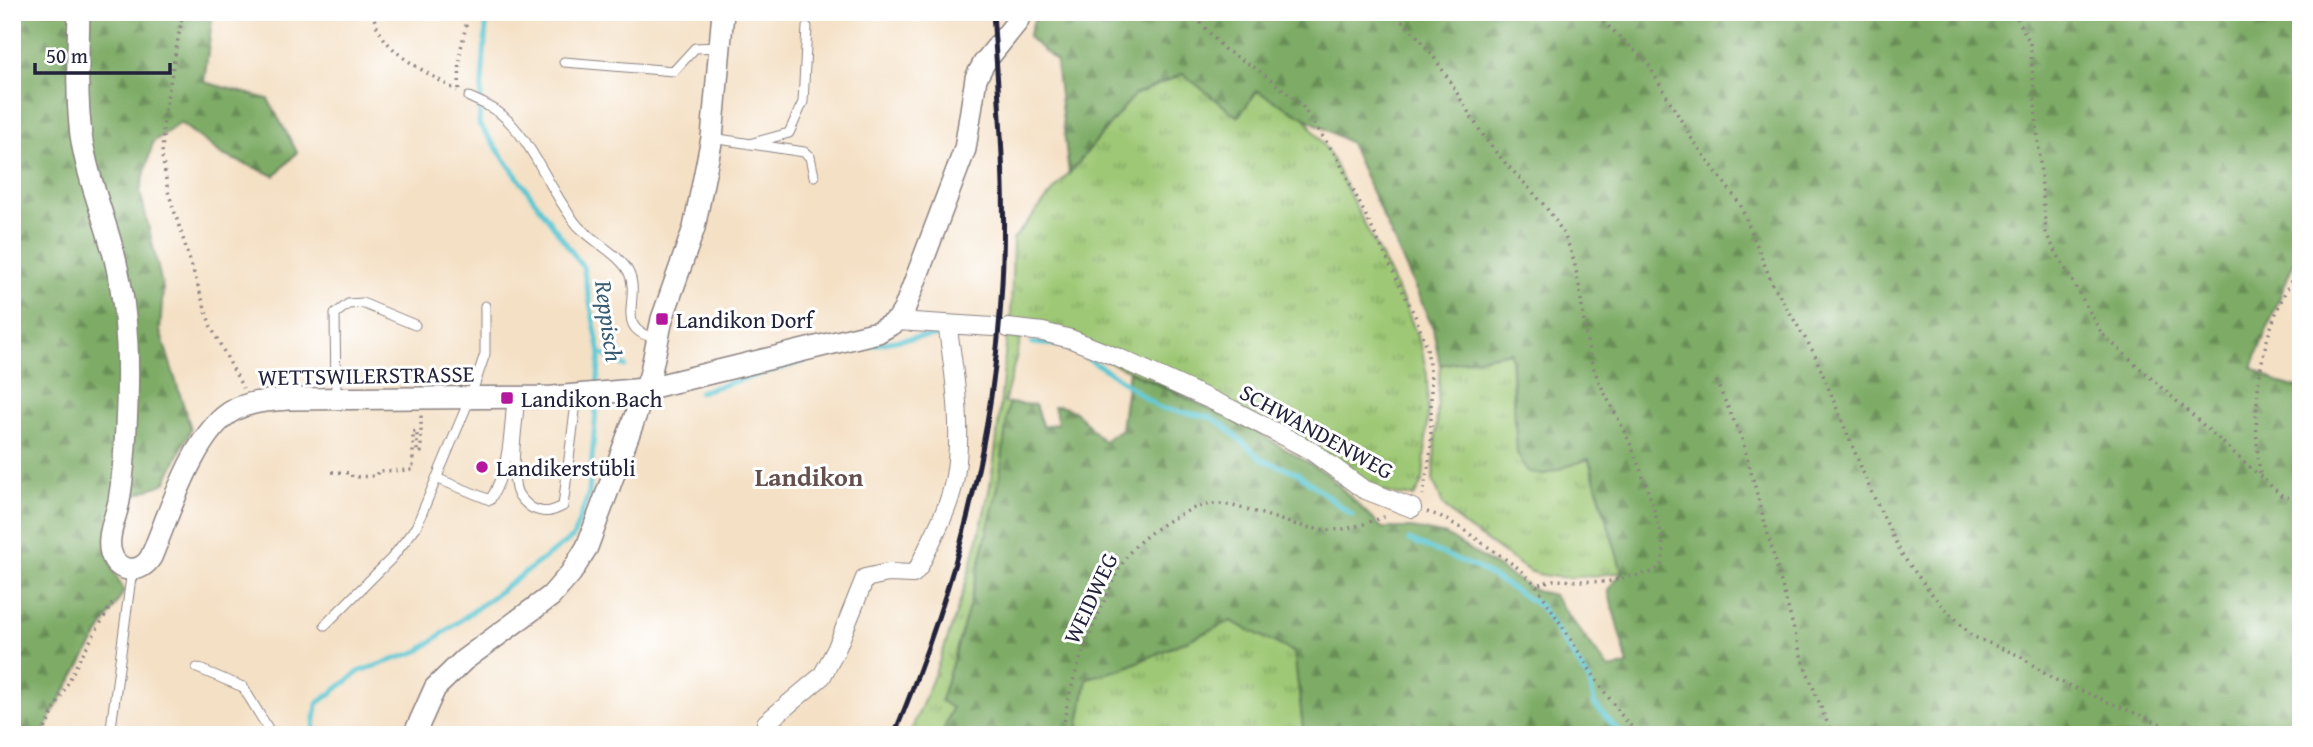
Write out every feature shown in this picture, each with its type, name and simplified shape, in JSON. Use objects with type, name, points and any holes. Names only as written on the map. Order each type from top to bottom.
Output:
[{"type":"street","points":[[79,12],[81,134],[117,265],[127,337],[124,466],[119,504],[109,544],[116,563],[132,570]]},
{"type":"street","points":[[414,735],[435,688],[450,672],[551,596],[571,573],[587,547],[645,389],[657,338],[694,228],[712,138],[723,12]]},
{"type":"street","points":[[897,321],[904,310],[965,149],[976,78],[984,63],[1017,22],[1021,12]]},
{"type":"street","name":"WETTSWILERSTRASSE","points":[[132,570],[145,566],[151,557],[203,438],[225,416],[246,404],[286,399],[516,398],[645,389],[878,332],[897,321]]},
{"type":"street","name":"SCHWANDENWEG","points":[[897,321],[1000,327],[1043,332],[1071,339],[1231,409],[1310,450],[1363,489],[1412,508]]},
{"type":"street","points":[[766,723],[822,676],[836,650],[865,578],[876,574],[913,574],[930,543],[951,496],[957,456],[956,375],[947,324]]},
{"type":"lane","points":[[749,144],[789,133],[803,102],[807,27]]},
{"type":"lane","points":[[564,62],[674,71],[695,48],[720,47]]},
{"type":"lane","points":[[469,97],[499,112],[514,126],[568,214],[581,229],[625,266],[632,281],[632,323],[643,335],[657,338]]},
{"type":"lane","points":[[712,138],[804,152],[810,157],[814,176]]},
{"type":"lane","points":[[336,399],[335,314],[348,304],[362,303],[415,325]]},
{"type":"lane","points":[[325,625],[391,559],[416,527],[470,398],[485,354],[485,306]]},
{"type":"lane","points":[[516,398],[517,492],[528,506],[542,512],[552,512],[563,506],[581,395]]},
{"type":"lane","points":[[436,478],[490,500],[500,485],[516,398]]},
{"type":"lane","points":[[110,735],[132,570]]},
{"type":"lane","points":[[197,668],[243,687],[272,735]]},
{"type":"path","points":[[183,12],[164,116],[162,156],[168,191],[211,327],[242,385],[246,404]]},
{"type":"path","points":[[373,12],[374,21],[388,46],[459,92],[460,53],[469,12]]},
{"type":"path","points":[[1191,12],[1224,49],[1257,69],[1300,103],[1338,159],[1416,318],[1427,348],[1433,415],[1428,475]]},
{"type":"path","points":[[1391,12],[1420,39],[1445,72],[1483,135],[1502,160],[1548,209],[1561,229],[1579,278],[1588,346],[1597,377],[1629,440],[1662,537],[1664,553],[1661,566],[1653,572],[1606,582],[1553,580],[1536,585]]},
{"type":"path","points":[[1593,12],[1647,62],[1692,138],[1740,204],[1772,283],[1814,353],[1870,489],[1902,555],[1935,598],[1972,636],[2020,656],[2051,678],[2187,735]]},
{"type":"path","points":[[2014,12],[2030,43],[2046,234],[2102,334],[2281,495],[2301,502]]},
{"type":"path","points":[[2260,475],[2256,445],[2258,382],[2264,346],[2275,311],[2301,264]]},
{"type":"path","points":[[1716,381],[1742,439],[1802,659],[1832,735]]},
{"type":"path","points":[[332,472],[351,473],[352,477],[376,477],[378,471],[413,470],[413,432],[417,431],[417,452],[421,452],[421,412]]},
{"type":"path","name":"WEIDWEG","points":[[1063,735],[1065,714],[1076,672],[1114,578],[1127,554],[1156,528],[1211,504],[1235,507],[1316,529],[1333,530],[1359,526]]},
{"type":"path","points":[[1412,508],[1440,516],[1521,570],[1536,585],[1601,687],[1639,735]]},
{"type":"path","points":[[42,735],[79,660],[132,570]]},
{"type":"green space","points":[[12,12],[213,12],[204,82],[268,99],[297,152],[275,176],[223,155],[180,123],[153,142],[140,191],[163,289],[160,331],[191,429],[165,483],[117,502],[112,568],[124,591],[53,712],[43,735],[12,735]]},
{"type":"green space","points":[[1037,12],[2301,12],[2301,244],[2252,367],[2277,382],[2301,389],[2301,735],[1304,735],[1294,652],[1231,621],[1122,669],[1087,678],[1077,735],[942,735],[952,708],[941,701],[969,607],[999,483],[1009,403],[1035,405],[1043,427],[1058,423],[1054,406],[1062,406],[1081,418],[1103,441],[1121,429],[1129,371],[1246,426],[1326,473],[1382,528],[1412,528],[1446,535],[1534,590],[1553,595],[1609,669],[1628,665],[1608,590],[1622,572],[1589,459],[1542,475],[1527,471],[1517,453],[1511,352],[1440,365],[1433,328],[1350,143],[1257,91],[1238,117],[1183,74],[1134,95],[1069,174],[1056,61],[1028,37]]},
{"type":"green space","points":[[1183,74],[1238,116],[1257,91],[1305,118],[1329,153],[1405,305],[1421,346],[1427,375],[1428,413],[1423,481],[1414,496],[1402,496],[1379,489],[1358,478],[1329,456],[1011,320],[1013,239],[1134,95]]},
{"type":"green space","points":[[1007,337],[1021,339],[1004,403],[1009,403],[999,483],[969,607],[941,700],[952,708],[942,735],[909,735],[955,615],[982,522],[995,453]]},
{"type":"green space","points":[[1511,352],[1514,424],[1588,458],[1622,572],[1563,577],[1529,571],[1462,524],[1443,505],[1433,480],[1440,365]]},
{"type":"green space","points":[[1231,621],[1294,652],[1304,735],[1077,735],[1087,678],[1122,669]]},
{"type":"waterway","name":"Reppisch","points":[[487,12],[479,124],[583,267],[600,353],[597,389]]},
{"type":"waterway","points":[[833,354],[900,340],[940,336]]},
{"type":"waterway","points":[[958,337],[970,338]]},
{"type":"waterway","points":[[1032,343],[1058,345],[1077,352],[1159,408],[1210,417],[1221,423],[1263,460],[1296,472],[1352,515]]},
{"type":"waterway","points":[[600,353],[625,366]]},
{"type":"waterway","points":[[699,392],[805,361]]},
{"type":"waterway","name":"Reppisch","points":[[313,735],[317,704],[360,671],[419,651],[573,537],[589,493],[597,399]]},
{"type":"waterway","points":[[1409,540],[1480,569],[1540,606],[1589,680],[1595,705],[1622,735]]},
{"type":"railway","points":[[894,735],[936,624],[968,513],[981,457],[998,343],[1004,215],[993,12]]},
{"type":"place","name":"Landikon Dorf","points":[[662,319]]},
{"type":"place","name":"Landikon Bach","points":[[507,398]]},
{"type":"place","name":"Landikerstübli","points":[[482,467]]},
{"type":"district","name":"Landikon","points":[[809,476]]}]
